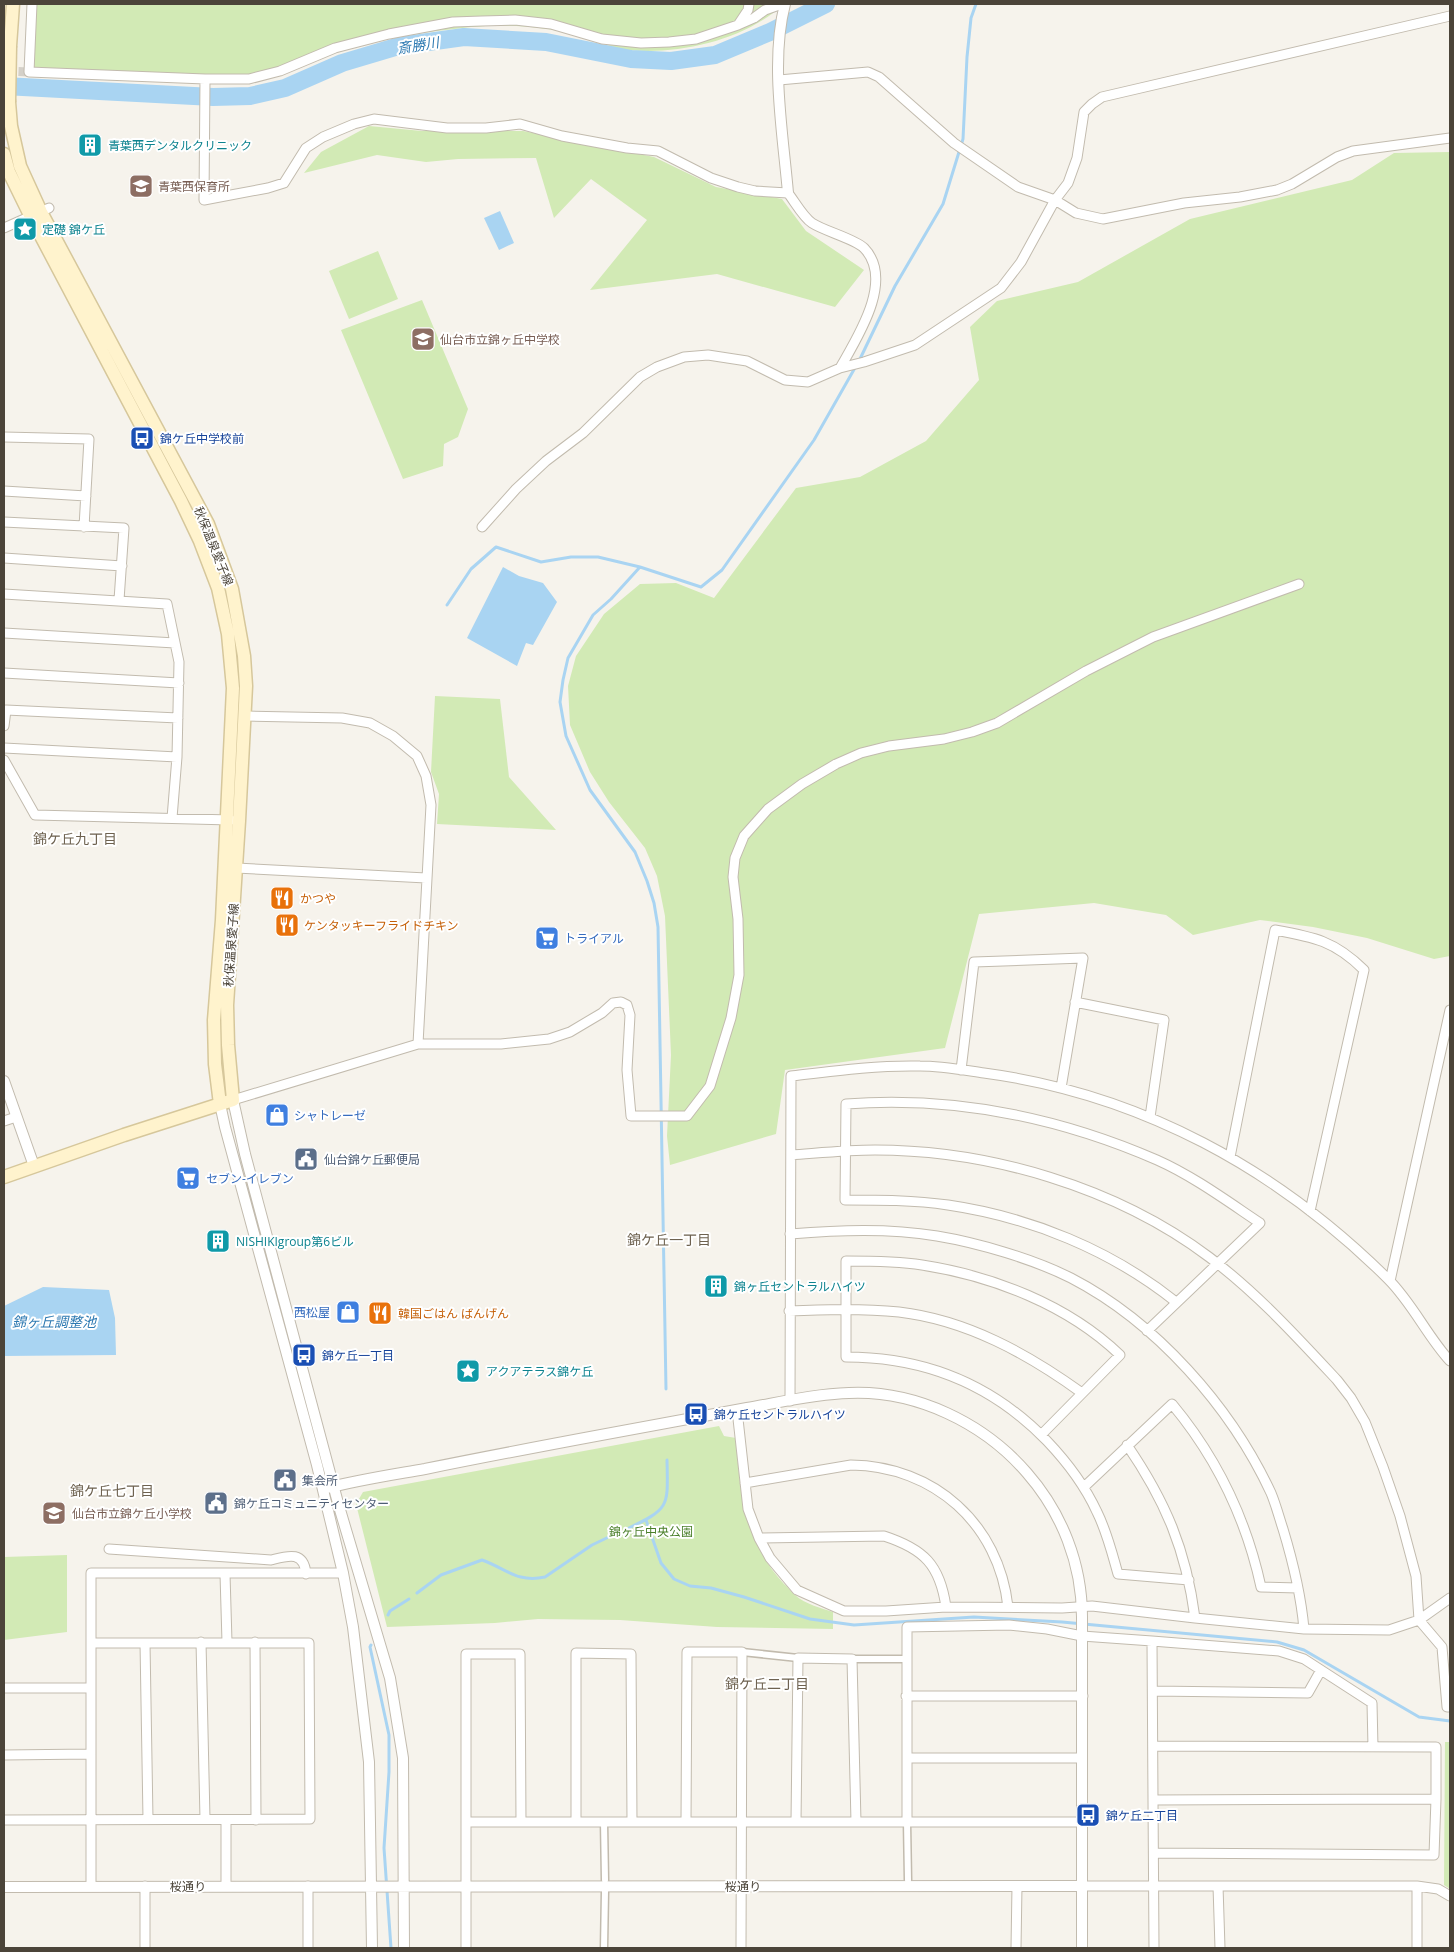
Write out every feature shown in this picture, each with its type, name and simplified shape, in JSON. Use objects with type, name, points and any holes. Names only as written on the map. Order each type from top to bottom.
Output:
[{"type":"main road","name":"秋保温泉愛子線","points":[[13,4],[9,102],[20,166],[200,541],[218,588],[228,634],[233,688],[222,920],[214,1020],[215,1064],[220,1104]]},
{"type":"main road","name":"秋保温泉愛子線","points":[[4,154],[10,172],[41,212],[208,524],[232,589],[239,622],[246,686],[227,1005],[228,1045],[233,1100]]},
{"type":"main road","points":[[4,1177],[233,1100]]},
{"type":"street","points":[[32,4],[29,72],[205,81],[248,79],[280,71],[344,46],[389,34],[454,22],[515,20],[551,24],[602,39],[640,43],[696,39],[738,25],[754,18],[765,10],[784,6],[779,41],[779,80],[788,193],[811,222],[863,247],[871,259],[875,270],[874,295],[868,315],[844,367]]},
{"type":"street","points":[[738,25],[748,10],[749,4]]},
{"type":"street","points":[[482,528],[516,489],[546,461],[583,433],[640,377],[657,367],[684,357],[708,355],[748,361],[785,380],[808,382],[844,367],[914,345],[1001,288],[1021,262],[1055,200],[1068,183],[1077,158],[1084,112],[1102,98],[1450,16]]},
{"type":"street","points":[[779,80],[868,72],[879,77],[968,153],[1018,187],[1055,200],[1076,213],[1093,218],[1114,218],[1184,203],[1277,190],[1292,184],[1353,151],[1450,138]]},
{"type":"street","points":[[205,81],[204,200],[260,190],[284,183],[306,148],[354,124],[374,119],[447,128],[486,128],[520,124],[562,136],[627,148],[658,151],[712,178],[738,187],[755,191],[788,193]]},
{"type":"street","points":[[4,228],[41,212]]},
{"type":"street","points":[[4,436],[89,439],[84,527]]},
{"type":"street","points":[[4,492],[86,496]]},
{"type":"street","points":[[4,522],[124,528],[119,600]]},
{"type":"street","points":[[4,558],[122,566]]},
{"type":"street","points":[[404,1948],[400,1887],[403,1758],[390,1678],[334,1486],[245,1154],[233,1100],[418,1044],[501,1044],[548,1039],[570,1032],[602,1013],[614,1003],[621,1002],[627,1005],[630,1015],[627,1070],[631,1116],[687,1116],[705,1093],[714,1076],[731,1018],[739,975],[738,919],[733,877],[736,858],[744,836],[768,809],[802,784],[836,764],[861,753],[889,746],[972,732],[997,722],[1086,671],[1153,637],[1299,584]]},
{"type":"street","points":[[4,594],[167,604],[179,662],[177,757],[172,818]]},
{"type":"street","points":[[4,633],[176,643]]},
{"type":"street","points":[[4,673],[179,682]]},
{"type":"street","points":[[4,726],[6,710],[178,718]]},
{"type":"street","points":[[245,716],[342,718],[370,723],[392,736],[417,756],[426,776],[431,805],[418,1044]]},
{"type":"street","points":[[4,748],[177,757]]},
{"type":"street","points":[[4,760],[35,815],[239,821]]},
{"type":"street","points":[[236,868],[426,878]]},
{"type":"street","points":[[1230,1157],[1275,930],[1304,935],[1332,945],[1352,958],[1364,970],[1310,1211]]},
{"type":"street","points":[[961,1070],[974,962],[1082,958],[1060,1088]]},
{"type":"street","points":[[1075,1002],[1164,1020],[1150,1117]]},
{"type":"street","points":[[1390,1281],[1450,1010]]},
{"type":"street","points":[[790,1400],[790,1076],[870,1068],[921,1066],[1022,1079],[1103,1100],[1150,1117],[1197,1138],[1269,1181],[1359,1251],[1406,1298],[1439,1350],[1450,1361]]},
{"type":"street","points":[[4,1081],[34,1166]]},
{"type":"street","points":[[1147,1331],[1260,1223],[1210,1189],[1158,1160],[1050,1122],[986,1109],[933,1102],[846,1104],[845,1200],[916,1202],[946,1205],[1007,1216],[1030,1223],[1102,1254],[1176,1302]]},
{"type":"street","points":[[220,1104],[224,1128],[324,1489],[344,1573],[353,1627],[369,1762],[374,1887],[372,1948]]},
{"type":"street","points":[[4,1121],[16,1117]]},
{"type":"street","points":[[791,1155],[875,1150],[940,1154],[1002,1164],[1037,1173],[1089,1192],[1148,1218],[1177,1234],[1218,1264],[1243,1285],[1310,1352],[1351,1398],[1365,1422],[1384,1467],[1400,1516],[1416,1576],[1419,1620],[1442,1647],[1447,1707],[1450,1707]]},
{"type":"street","points":[[790,1234],[853,1230],[893,1231],[937,1236],[984,1247],[1069,1277],[1127,1314],[1172,1354],[1214,1400],[1248,1449],[1272,1495],[1302,1599],[1304,1629]]},
{"type":"street","points":[[1041,1435],[1120,1355],[1104,1340],[1088,1328],[1046,1303],[997,1284],[922,1265],[846,1261],[846,1357],[890,1359],[918,1364],[952,1376],[1009,1406],[1064,1458],[1084,1487],[1105,1529],[1118,1574],[1189,1580]]},
{"type":"street","points":[[789,1311],[845,1308],[901,1312],[922,1316],[994,1339],[1050,1369],[1082,1393]]},
{"type":"street","points":[[324,1489],[824,1394],[873,1393],[898,1396],[952,1415],[991,1439],[1022,1466],[1049,1501],[1074,1558],[1079,1578],[1082,1606],[1082,1948]]},
{"type":"street","points":[[1084,1487],[1172,1404],[1193,1429],[1215,1463],[1233,1498],[1255,1558],[1261,1587],[1298,1588]]},
{"type":"street","points":[[738,1410],[748,1509],[759,1538],[770,1558],[797,1590],[844,1611],[878,1611],[946,1606],[1062,1608],[1092,1606],[1304,1629],[1389,1630],[1419,1620],[1450,1598]]},
{"type":"street","points":[[1128,1445],[1149,1476],[1177,1537],[1189,1580],[1195,1618]]},
{"type":"street","points":[[745,1483],[851,1465],[865,1465],[891,1470],[922,1482],[946,1495],[958,1505],[983,1535],[998,1563],[1006,1590],[1008,1607]]},
{"type":"street","points":[[759,1538],[884,1536],[898,1541],[920,1552],[934,1567],[943,1589],[946,1606]]},
{"type":"street","points":[[109,1549],[270,1560],[293,1556],[300,1558],[304,1564],[306,1574]]},
{"type":"street","points":[[91,1886],[90,1574],[344,1573]]},
{"type":"street","points":[[225,1574],[227,1642]]},
{"type":"street","points":[[908,1880],[907,1627],[1009,1625],[1047,1629],[1082,1627],[1152,1641],[1279,1651],[1304,1659],[1372,1703],[1373,1747]]},
{"type":"street","points":[[1152,1641],[1155,1853],[1154,1948]]},
{"type":"street","points":[[145,1642],[148,1819]]},
{"type":"street","points":[[201,1642],[205,1819]]},
{"type":"street","points":[[255,1642],[256,1820]]},
{"type":"street","points":[[4,1820],[310,1819],[309,1643],[91,1643]]},
{"type":"street","points":[[686,1822],[686,1652],[742,1652],[798,1658],[907,1658]]},
{"type":"street","points":[[741,1948],[742,1652]]},
{"type":"street","points":[[466,1948],[466,1654],[520,1654],[520,1822]]},
{"type":"street","points":[[576,1822],[576,1654],[630,1654],[632,1822]]},
{"type":"street","points":[[796,1822],[798,1658]]},
{"type":"street","points":[[852,1658],[856,1822]]},
{"type":"street","points":[[1153,1691],[1308,1693],[1320,1670]]},
{"type":"street","points":[[4,1688],[91,1688]]},
{"type":"street","points":[[906,1696],[1082,1696]]},
{"type":"street","points":[[1153,1746],[1436,1747],[1434,1854],[1155,1853]]},
{"type":"street","points":[[4,1754],[91,1754]]},
{"type":"street","points":[[907,1758],[1082,1758]]},
{"type":"street","points":[[1154,1800],[1436,1799]]},
{"type":"street","points":[[226,1820],[226,1886]]},
{"type":"street","points":[[467,1822],[1082,1822]]},
{"type":"street","points":[[604,1822],[605,1880]]},
{"type":"street","points":[[145,1886],[145,1948]]},
{"type":"street","points":[[308,1886],[308,1948]]},
{"type":"street","points":[[1016,1948],[1017,1886]]},
{"type":"street","points":[[1082,1886],[1417,1886],[1438,1889],[1450,1896]]},
{"type":"street","name":"桜通り","points":[[4,1887],[1082,1886]]},
{"type":"street","points":[[1218,1886],[1220,1948]]},
{"type":"street","points":[[1417,1886],[1417,1948]]},
{"type":"street","points":[[604,1948],[605,1891]]},
{"type":"green space","points":[[32,4],[784,4],[768,17],[731,36],[690,47],[669,50],[628,50],[560,31],[535,27],[471,27],[420,33],[369,43],[269,78],[246,83],[228,84],[48,76],[29,72]]},
{"type":"green space","points":[[369,126],[422,131],[523,131],[654,157],[716,187],[782,199],[806,231],[864,270],[835,307],[717,274],[590,290],[647,220],[591,179],[554,218],[536,158],[458,159],[426,162],[377,155],[304,173],[321,152]]},
{"type":"green space","points":[[1450,152],[1450,956],[1434,959],[1367,938],[1313,927],[1260,920],[1193,935],[1166,915],[1094,903],[979,914],[945,1048],[785,1070],[776,1134],[670,1165],[667,1136],[671,1055],[665,916],[657,876],[645,848],[609,802],[590,772],[570,725],[568,686],[576,656],[604,614],[640,584],[676,583],[714,598],[796,488],[860,477],[926,441],[979,380],[970,327],[997,301],[1078,282],[1190,219],[1352,180],[1394,153]]},
{"type":"green space","points":[[378,251],[398,299],[349,319],[329,271]]},
{"type":"green space","points":[[422,300],[468,409],[458,437],[444,444],[443,466],[403,479],[341,330]]},
{"type":"green space","points":[[435,696],[500,699],[509,777],[556,830],[437,824],[439,794],[431,772]]},
{"type":"green space","name":"錦ヶ丘中央公園","points":[[719,1426],[724,1436],[736,1438],[742,1498],[746,1516],[760,1551],[784,1584],[794,1594],[808,1603],[833,1612],[833,1629],[717,1627],[620,1620],[538,1619],[495,1623],[387,1627],[356,1504],[363,1492]]},
{"type":"green space","points":[[67,1555],[67,1632],[4,1640],[4,1557]]},
{"type":"green space","points":[[1445,1742],[1450,1742],[1450,1889],[1444,1885]]},
{"type":"water","points":[[500,211],[514,243],[499,250],[484,218]]},
{"type":"water","points":[[503,567],[519,576],[543,583],[557,602],[533,645],[526,643],[517,666],[467,638]]},
{"type":"water","name":"錦ヶ丘調整池","points":[[43,1287],[109,1290],[115,1318],[116,1355],[4,1356],[4,1306]]},
{"type":"waterway","name":"斎勝川","points":[[4,86],[213,97],[250,96],[285,88],[342,63],[399,46],[464,37],[546,42],[631,59],[671,61],[715,55],[770,32],[826,4]]},
{"type":"waterway","points":[[859,361],[895,286],[943,204],[963,139],[967,57],[971,18],[976,4]]},
{"type":"waterway","points":[[666,1389],[658,927],[654,903],[635,852],[590,790],[566,736],[560,702],[563,680],[568,658],[593,615],[611,599],[640,567],[701,587],[722,570],[814,440],[856,366]]},
{"type":"waterway","points":[[447,605],[471,569],[496,547],[541,562],[571,557],[598,557],[640,567]]},
{"type":"waterway","points":[[627,1529],[652,1516],[664,1505],[667,1488],[667,1460]]},
{"type":"waterway","points":[[646,1520],[661,1563],[674,1579],[690,1586],[711,1588],[744,1597],[810,1619],[854,1625],[974,1617],[1062,1622],[1277,1642],[1304,1650],[1419,1717],[1450,1721]]},
{"type":"waterway","points":[[417,1593],[441,1575],[482,1560],[519,1577],[545,1577],[592,1545],[615,1534]]},
{"type":"waterway","points":[[388,1615],[390,1611],[409,1599]]},
{"type":"waterway","points":[[371,1645],[389,1735],[389,1772],[384,1848],[391,1948]]},
{"type":"tunnel","points":[[5,71],[29,72]]},
{"type":"place","name":"青葉西デンタルクリニック","points":[[90,145]]},
{"type":"place","name":"青葉西保育所","points":[[141,186]]},
{"type":"place","name":"定礎 錦ケ丘","points":[[25,229]]},
{"type":"place","name":"仙台市立錦ヶ丘中学校","points":[[423,339]]},
{"type":"place","name":"錦ケ丘中学校前","points":[[142,438]]},
{"type":"place","name":"かつや","points":[[282,898]]},
{"type":"place","name":"ケンタッキーフライドチキン","points":[[287,925]]},
{"type":"place","name":"トライアル","points":[[547,938]]},
{"type":"place","name":"シャトレーゼ","points":[[277,1115]]},
{"type":"place","name":"仙台錦ケ丘郵便局","points":[[306,1159]]},
{"type":"place","name":"セブン-イレブン","points":[[188,1178]]},
{"type":"place","name":"NISHIKIgroup第6ビル","points":[[218,1241]]},
{"type":"place","name":"錦ヶ丘セントラルハイツ","points":[[716,1286]]},
{"type":"place","name":"西松屋","points":[[348,1312]]},
{"type":"place","name":"韓国ごはん ばんげん","points":[[380,1313]]},
{"type":"place","name":"錦ケ丘一丁目","points":[[304,1355]]},
{"type":"place","name":"アクアテラス錦ケ丘","points":[[468,1371]]},
{"type":"place","name":"錦ケ丘セントラルハイツ","points":[[696,1414]]},
{"type":"place","name":"集会所","points":[[285,1480]]},
{"type":"place","name":"錦ケ丘コミュニティセンター","points":[[216,1503]]},
{"type":"place","name":"仙台市立錦ケ丘小学校","points":[[54,1513]]},
{"type":"place","name":"錦ケ丘二丁目","points":[[1088,1815]]},
{"type":"district","name":"錦ケ丘九丁目","points":[[75,838]]},
{"type":"district","name":"錦ケ丘一丁目","points":[[669,1239]]},
{"type":"district","name":"錦ケ丘七丁目","points":[[112,1490]]},
{"type":"district","name":"錦ケ丘二丁目","points":[[767,1683]]}]
